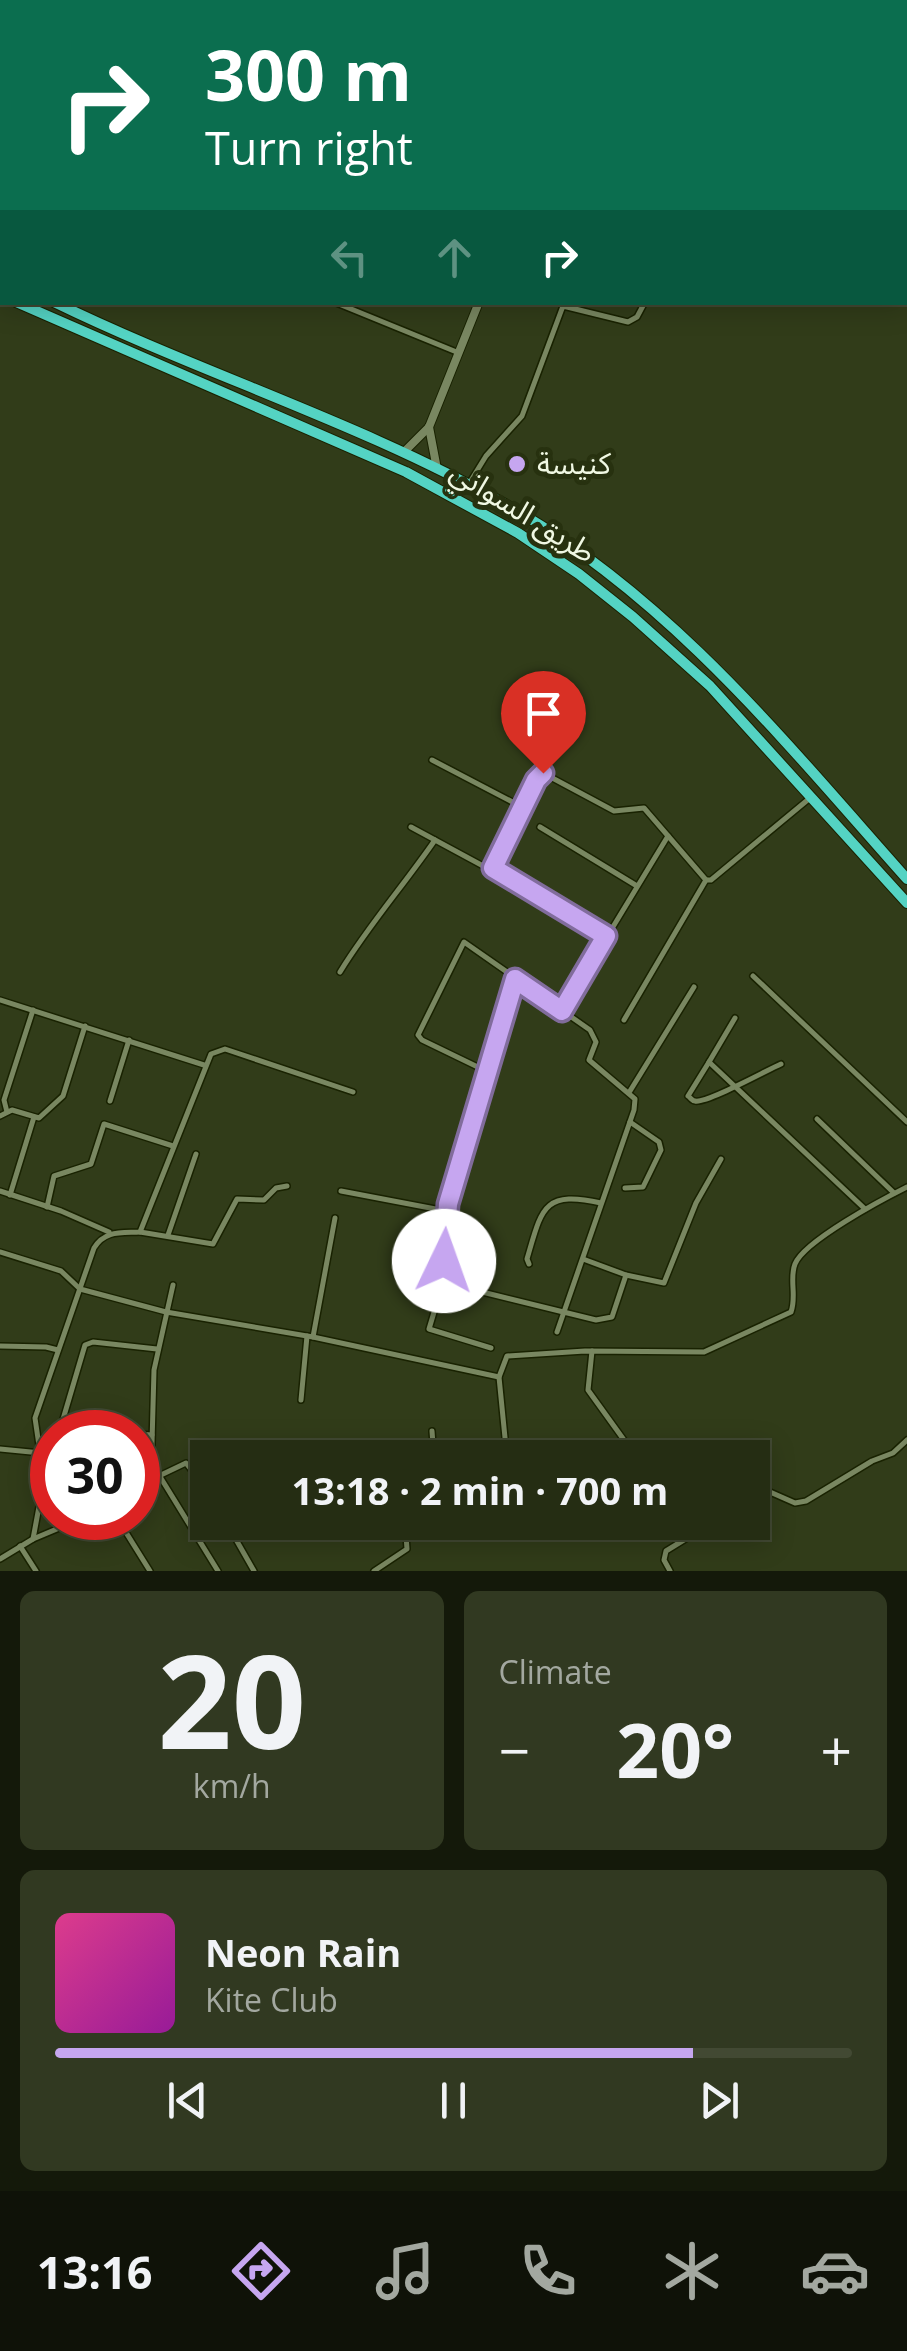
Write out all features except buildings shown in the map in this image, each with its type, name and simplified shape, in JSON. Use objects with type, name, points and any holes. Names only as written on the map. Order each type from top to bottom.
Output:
[{"type":"highway","name":"طريق السواني","points":[[23,305],[406,472],[530,541],[580,574],[678,656],[748,727],[907,903]]},
{"type":"highway","name":"طريق السواني","points":[[61,305],[404,452],[468,485],[574,549],[672,625],[735,687],[907,879]]},
{"type":"main road","points":[[404,452],[428,427],[479,305]]},
{"type":"main road","points":[[428,427],[437,469]]},
{"type":"street","points":[[341,305],[459,353]]},
{"type":"street","points":[[468,485],[486,456],[522,416],[564,305]]},
{"type":"street","points":[[568,305],[628,322],[637,317],[643,305]]},
{"type":"street","points":[[432,760],[522,807]]},
{"type":"street","points":[[493,868],[538,776],[543,773],[614,811],[644,808],[706,880]]},
{"type":"street","points":[[706,880],[711,880],[810,798]]},
{"type":"street","points":[[540,827],[637,886]]},
{"type":"street","points":[[412,828],[485,868],[493,868],[606,936]]},
{"type":"street","points":[[562,1011],[668,836]]},
{"type":"street","points":[[340,972],[365,930],[390,904],[435,840]]},
{"type":"street","points":[[624,1020],[706,880]]},
{"type":"street","points":[[486,1070],[418,1035],[463,943],[590,1030],[596,1038],[589,1060],[629,1092],[636,1103],[557,1332]]},
{"type":"street","points":[[753,976],[907,1122]]},
{"type":"street","points":[[490,1348],[429,1329],[446,1269],[447,1212],[515,979]]},
{"type":"street","points":[[629,1092],[694,987]]},
{"type":"street","points":[[0,1000],[204,1065]]},
{"type":"street","points":[[33,1010],[3,1114],[12,1110],[34,1118],[43,1116],[62,1096],[85,1026]]},
{"type":"street","points":[[735,1018],[688,1096],[692,1101],[699,1102],[782,1064]]},
{"type":"street","points":[[110,1101],[129,1040]]},
{"type":"street","points":[[140,1232],[204,1065],[214,1050],[225,1049],[352,1092]]},
{"type":"street","points":[[710,1062],[865,1209]]},
{"type":"street","points":[[10,1195],[34,1118]]},
{"type":"street","points":[[818,1119],[894,1193]]},
{"type":"street","points":[[625,1188],[643,1186],[661,1150],[659,1142],[630,1122]]},
{"type":"street","points":[[47,1206],[54,1176],[91,1164],[104,1124],[174,1146]]},
{"type":"street","points":[[168,1235],[196,1154]]},
{"type":"street","points":[[582,1259],[664,1284],[696,1203],[721,1160]]},
{"type":"street","points":[[0,1191],[110,1233],[140,1232],[213,1244],[237,1199],[264,1200],[276,1188],[287,1186]]},
{"type":"street","points":[[505,1440],[499,1377],[504,1359],[511,1354],[704,1352],[791,1312],[795,1301],[792,1268],[800,1254],[865,1209],[907,1186]]},
{"type":"street","points":[[341,1191],[447,1212]]},
{"type":"street","points":[[529,1264],[527,1259],[538,1222],[549,1205],[565,1196],[602,1203]]},
{"type":"street","points":[[301,1400],[335,1218]]},
{"type":"street","points":[[37,1410],[94,1248],[110,1233]]},
{"type":"street","points":[[0,1252],[61,1271],[80,1289],[166,1312],[310,1337],[499,1377]]},
{"type":"street","points":[[446,1269],[458,1286],[596,1320],[610,1318],[626,1275]]},
{"type":"street","points":[[153,1410],[157,1349],[173,1285]]},
{"type":"street","points":[[65,1410],[85,1345],[93,1342],[157,1349]]},
{"type":"street","points":[[0,1346],[58,1350]]},
{"type":"street","points":[[592,1351],[588,1390],[624,1440]]},
{"type":"street","points":[[432,1432],[433,1440]]},
{"type":"street","points":[[770,1492],[795,1503],[806,1501],[893,1453],[907,1440]]},
{"type":"street","points":[[0,1448],[30,1452]]},
{"type":"street","points":[[160,1474],[186,1463],[190,1468]]},
{"type":"street","points":[[160,1478],[216,1568],[203,1571]]},
{"type":"street","points":[[0,1559],[31,1540]]},
{"type":"street","points":[[131,1540],[150,1571]]},
{"type":"street","points":[[236,1540],[254,1571]]},
{"type":"street","points":[[374,1571],[407,1549],[407,1540]]},
{"type":"street","points":[[670,1571],[664,1560],[666,1551],[684,1540]]},
{"type":"street","points":[[20,1546],[36,1571]]},
{"type":"place","name":"كنيسة","points":[[517,464]]},
{"type":"route","points":[[444,1261],[448,1204],[515,979],[562,1011],[606,936],[493,868],[543,773]]}]
